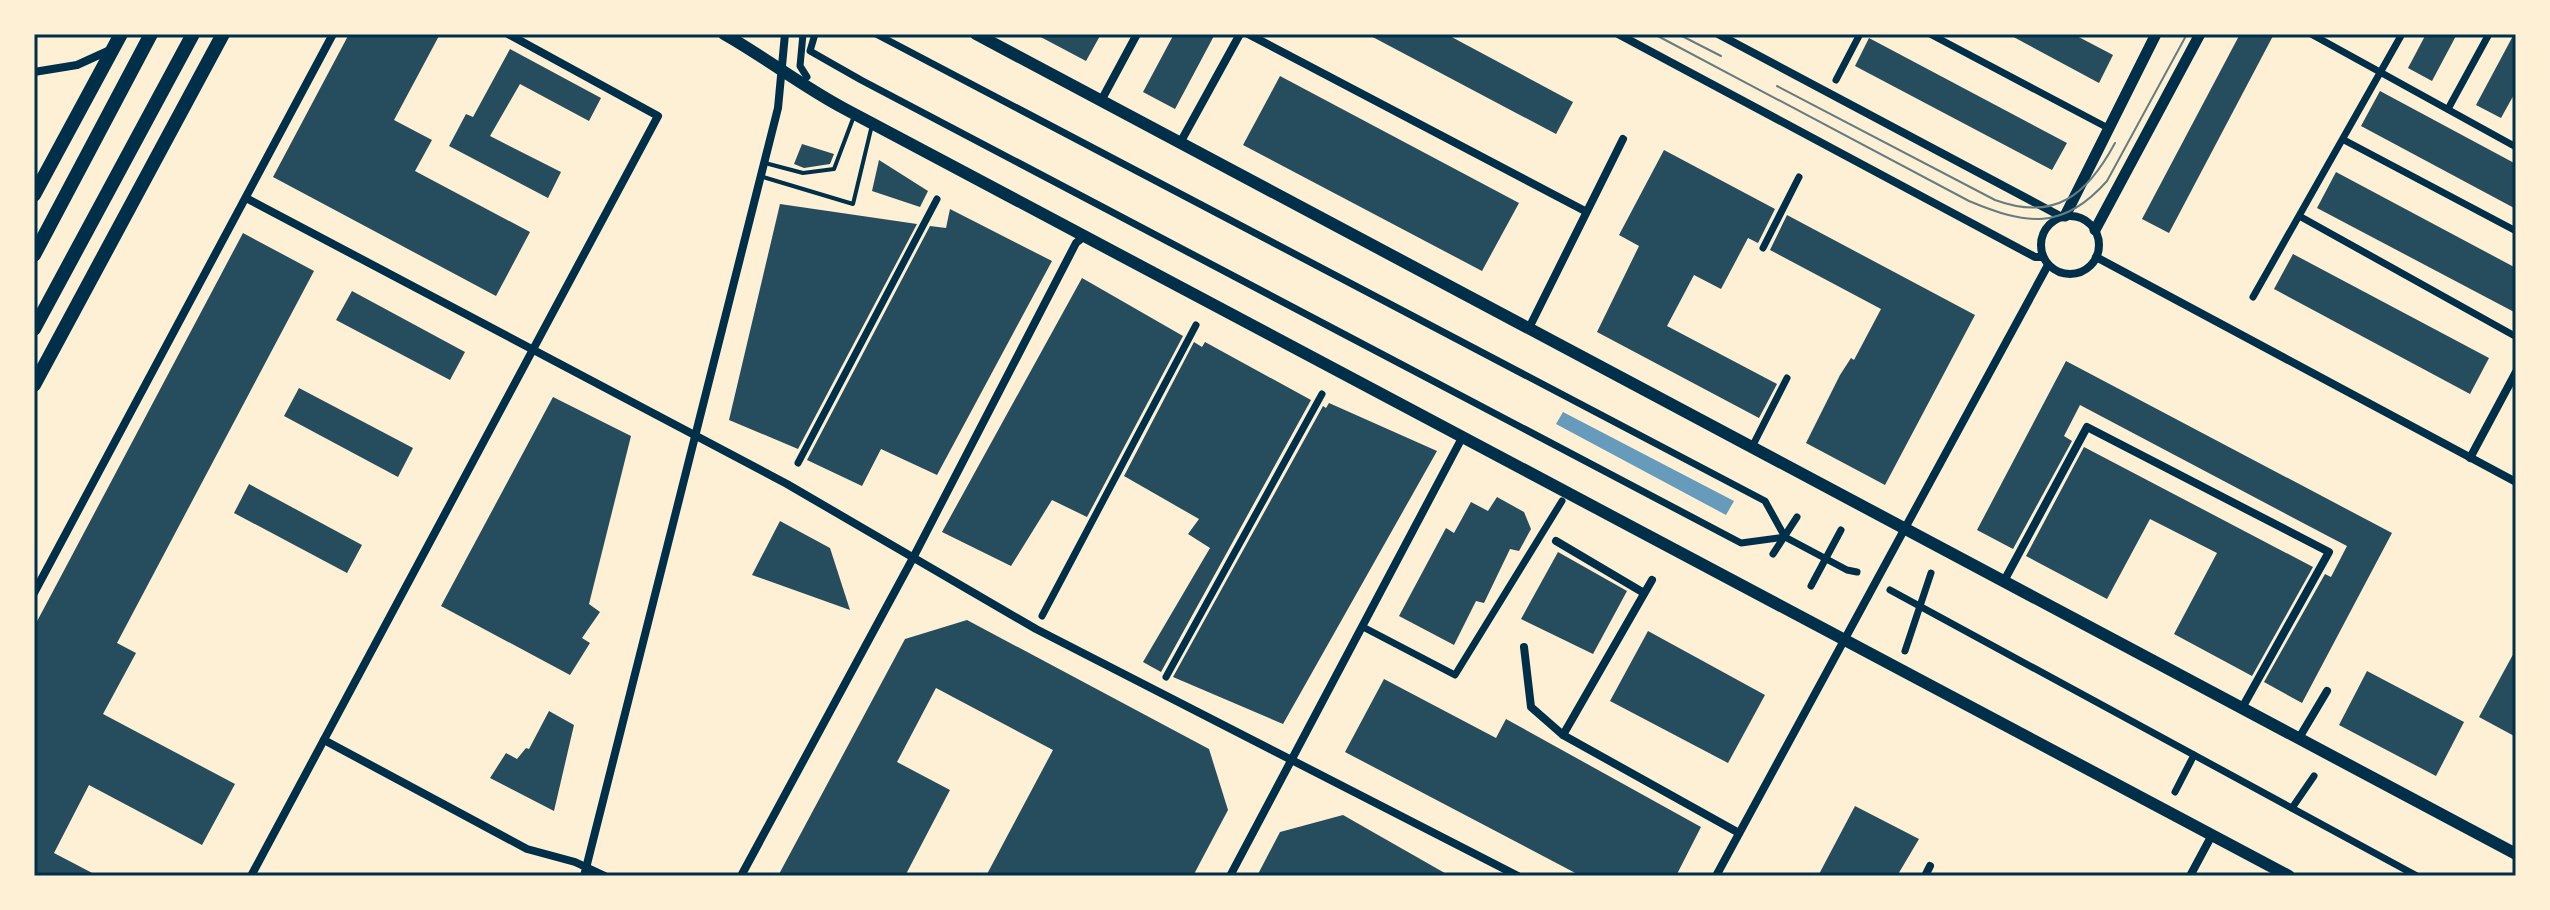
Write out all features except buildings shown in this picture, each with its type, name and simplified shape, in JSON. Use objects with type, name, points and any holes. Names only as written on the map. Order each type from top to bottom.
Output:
[{"type":"main road","points":[[34,255],[151,34]]},
{"type":"main road","points":[[34,329],[193,34]]},
{"type":"main road","points":[[34,385],[223,34]]},
{"type":"main road","points":[[724,34],[854,113],[1083,237],[2289,876]]},
{"type":"main road","points":[[976,34],[2516,854]]},
{"type":"main road","points":[[34,195],[118,41]]},
{"type":"street","points":[[34,593],[333,34]]},
{"type":"street","points":[[251,876],[658,116],[508,34]]},
{"type":"street","points":[[585,871],[778,108],[785,34]]},
{"type":"street","points":[[803,34],[800,66],[807,77]]},
{"type":"street","points":[[815,34],[810,51],[861,80],[1741,543],[1785,537]]},
{"type":"street","points":[[876,34],[1765,501],[1785,537],[1847,570],[1857,572]]},
{"type":"street","points":[[1102,99],[1137,34]]},
{"type":"street","points":[[1180,143],[1240,34]]},
{"type":"street","points":[[1248,34],[1585,211]]},
{"type":"street","points":[[1618,34],[2045,261],[2055,271],[2074,274],[2083,271],[2096,257],[2099,248],[2095,230],[2082,218],[2064,216],[1718,34]]},
{"type":"street","points":[[1836,80],[1860,34]]},
{"type":"street","points":[[1930,34],[2108,128]]},
{"type":"street","points":[[1716,876],[1843,637],[1905,529],[2045,261],[2040,247],[2045,228],[2064,216],[2155,34]]},
{"type":"street","points":[[2095,230],[2200,34]]},
{"type":"street","points":[[2311,34],[2516,147]]},
{"type":"street","points":[[2253,297],[2402,34]]},
{"type":"street","points":[[2448,109],[2489,34]]},
{"type":"street","points":[[34,72],[77,65],[118,41]]},
{"type":"street","points":[[1529,328],[1623,139]]},
{"type":"street","points":[[2344,140],[2516,231]]},
{"type":"street","points":[[1763,248],[1799,177]]},
{"type":"street","points":[[246,198],[787,484],[1036,629],[1518,876]]},
{"type":"street","points":[[798,463],[937,199]]},
{"type":"street","points":[[2301,217],[2513,335]]},
{"type":"street","points":[[741,876],[913,558],[1076,243],[1083,237]]},
{"type":"street","points":[[2096,257],[2516,482]]},
{"type":"street","points":[[1042,616],[1196,325]]},
{"type":"street","points":[[2470,458],[2516,372]]},
{"type":"street","points":[[1752,447],[1787,378]]},
{"type":"street","points":[[1166,677],[1322,394]]},
{"type":"street","points":[[2004,581],[2087,427],[2329,552],[2242,708]]},
{"type":"street","points":[[1230,876],[1463,436]]},
{"type":"street","points":[[1363,627],[1455,675],[1562,501]]},
{"type":"street","points":[[1773,554],[1797,517]]},
{"type":"street","points":[[1811,586],[1841,530]]},
{"type":"street","points":[[1556,541],[1644,593]]},
{"type":"street","points":[[1847,570],[1851,580]]},
{"type":"street","points":[[1905,651],[1931,573]]},
{"type":"street","points":[[1563,735],[1652,580]]},
{"type":"street","points":[[1890,590],[2417,876]]},
{"type":"street","points":[[1524,647],[1531,707],[1563,735],[1739,833]]},
{"type":"street","points":[[2299,738],[2327,691]]},
{"type":"street","points":[[324,740],[527,849],[605,876]]},
{"type":"street","points":[[2175,792],[2194,755]]},
{"type":"street","points":[[2292,808],[2314,776]]},
{"type":"street","points":[[2190,876],[2212,835]]},
{"type":"street","points":[[1925,876],[1930,866]]},
{"type":"lane","points":[[764,163],[803,173],[834,169],[854,113]]},
{"type":"lane","points":[[761,176],[853,204],[873,123]]},
{"type":"water","points":[[1563,412],[1734,501],[1726,515],[1556,424]]},
{"type":"tram line","points":[[1654,34],[1969,201],[2008,215],[2043,219],[2075,209],[2107,181],[2187,34]]},
{"type":"tram line","points":[[1678,34],[1721,56]]},
{"type":"tram line","points":[[1777,86],[1995,200],[2016,206],[2035,208],[2067,199],[2093,177],[2115,143]]}]
